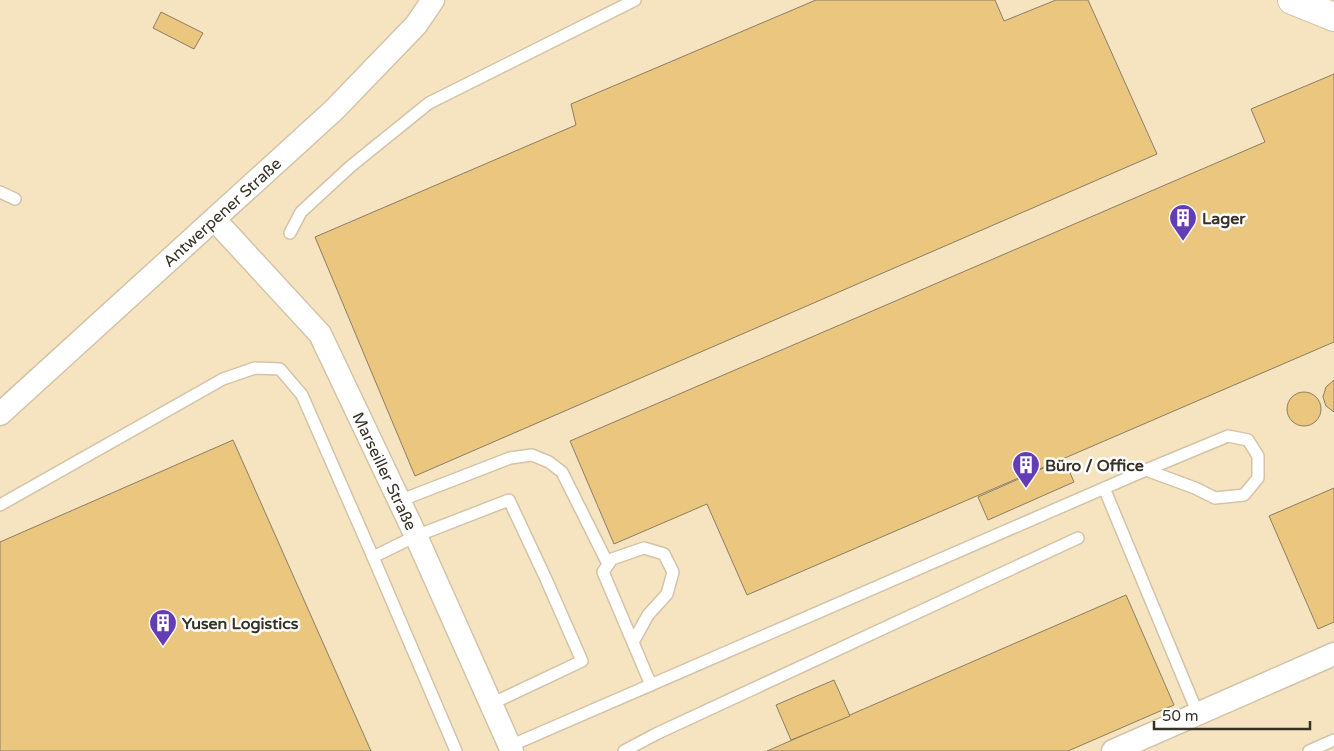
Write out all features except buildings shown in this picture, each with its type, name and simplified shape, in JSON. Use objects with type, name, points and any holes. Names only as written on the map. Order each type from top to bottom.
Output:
[{"type":"main road","points":[[1292,0],[1334,17]]},
{"type":"street","name":"Antwerpener Straße","points":[[0,414],[347,97],[416,25],[433,0]]},
{"type":"street","name":"Marseiller Straße","points":[[214,219],[320,334],[400,501],[511,749]]},
{"type":"street","points":[[1113,751],[1334,654]]},
{"type":"lane","points":[[290,233],[301,212],[351,166],[429,103],[635,0]]},
{"type":"lane","points":[[0,192],[15,199]]},
{"type":"lane","points":[[0,505],[223,379],[255,368],[280,369],[302,395],[456,751]]},
{"type":"lane","points":[[511,749],[651,685],[1104,488],[1146,470],[1228,436],[1248,440],[1258,456],[1258,478],[1244,495],[1215,498],[1195,488],[1146,470]]},
{"type":"lane","points":[[400,501],[510,458],[532,455],[549,462],[562,472],[608,564]]},
{"type":"lane","points":[[1104,488],[1198,714]]},
{"type":"lane","points":[[372,557],[416,536],[509,500],[582,661],[490,704]]},
{"type":"lane","points":[[624,751],[656,734],[1078,538]]},
{"type":"lane","points":[[633,642],[648,615],[667,594],[673,572],[664,554],[644,548],[612,559],[603,572],[651,685]]},
{"type":"lane","points":[[1309,751],[1334,740]]},
{"type":"shaded area","points":[[0,0],[1334,0],[1334,751],[0,751]]},
{"type":"place","name":"Lager","points":[[1183,242]]},
{"type":"place","name":"Büro / Office","points":[[1026,489]]},
{"type":"place","name":"Yusen Logistics","points":[[163,647]]}]
